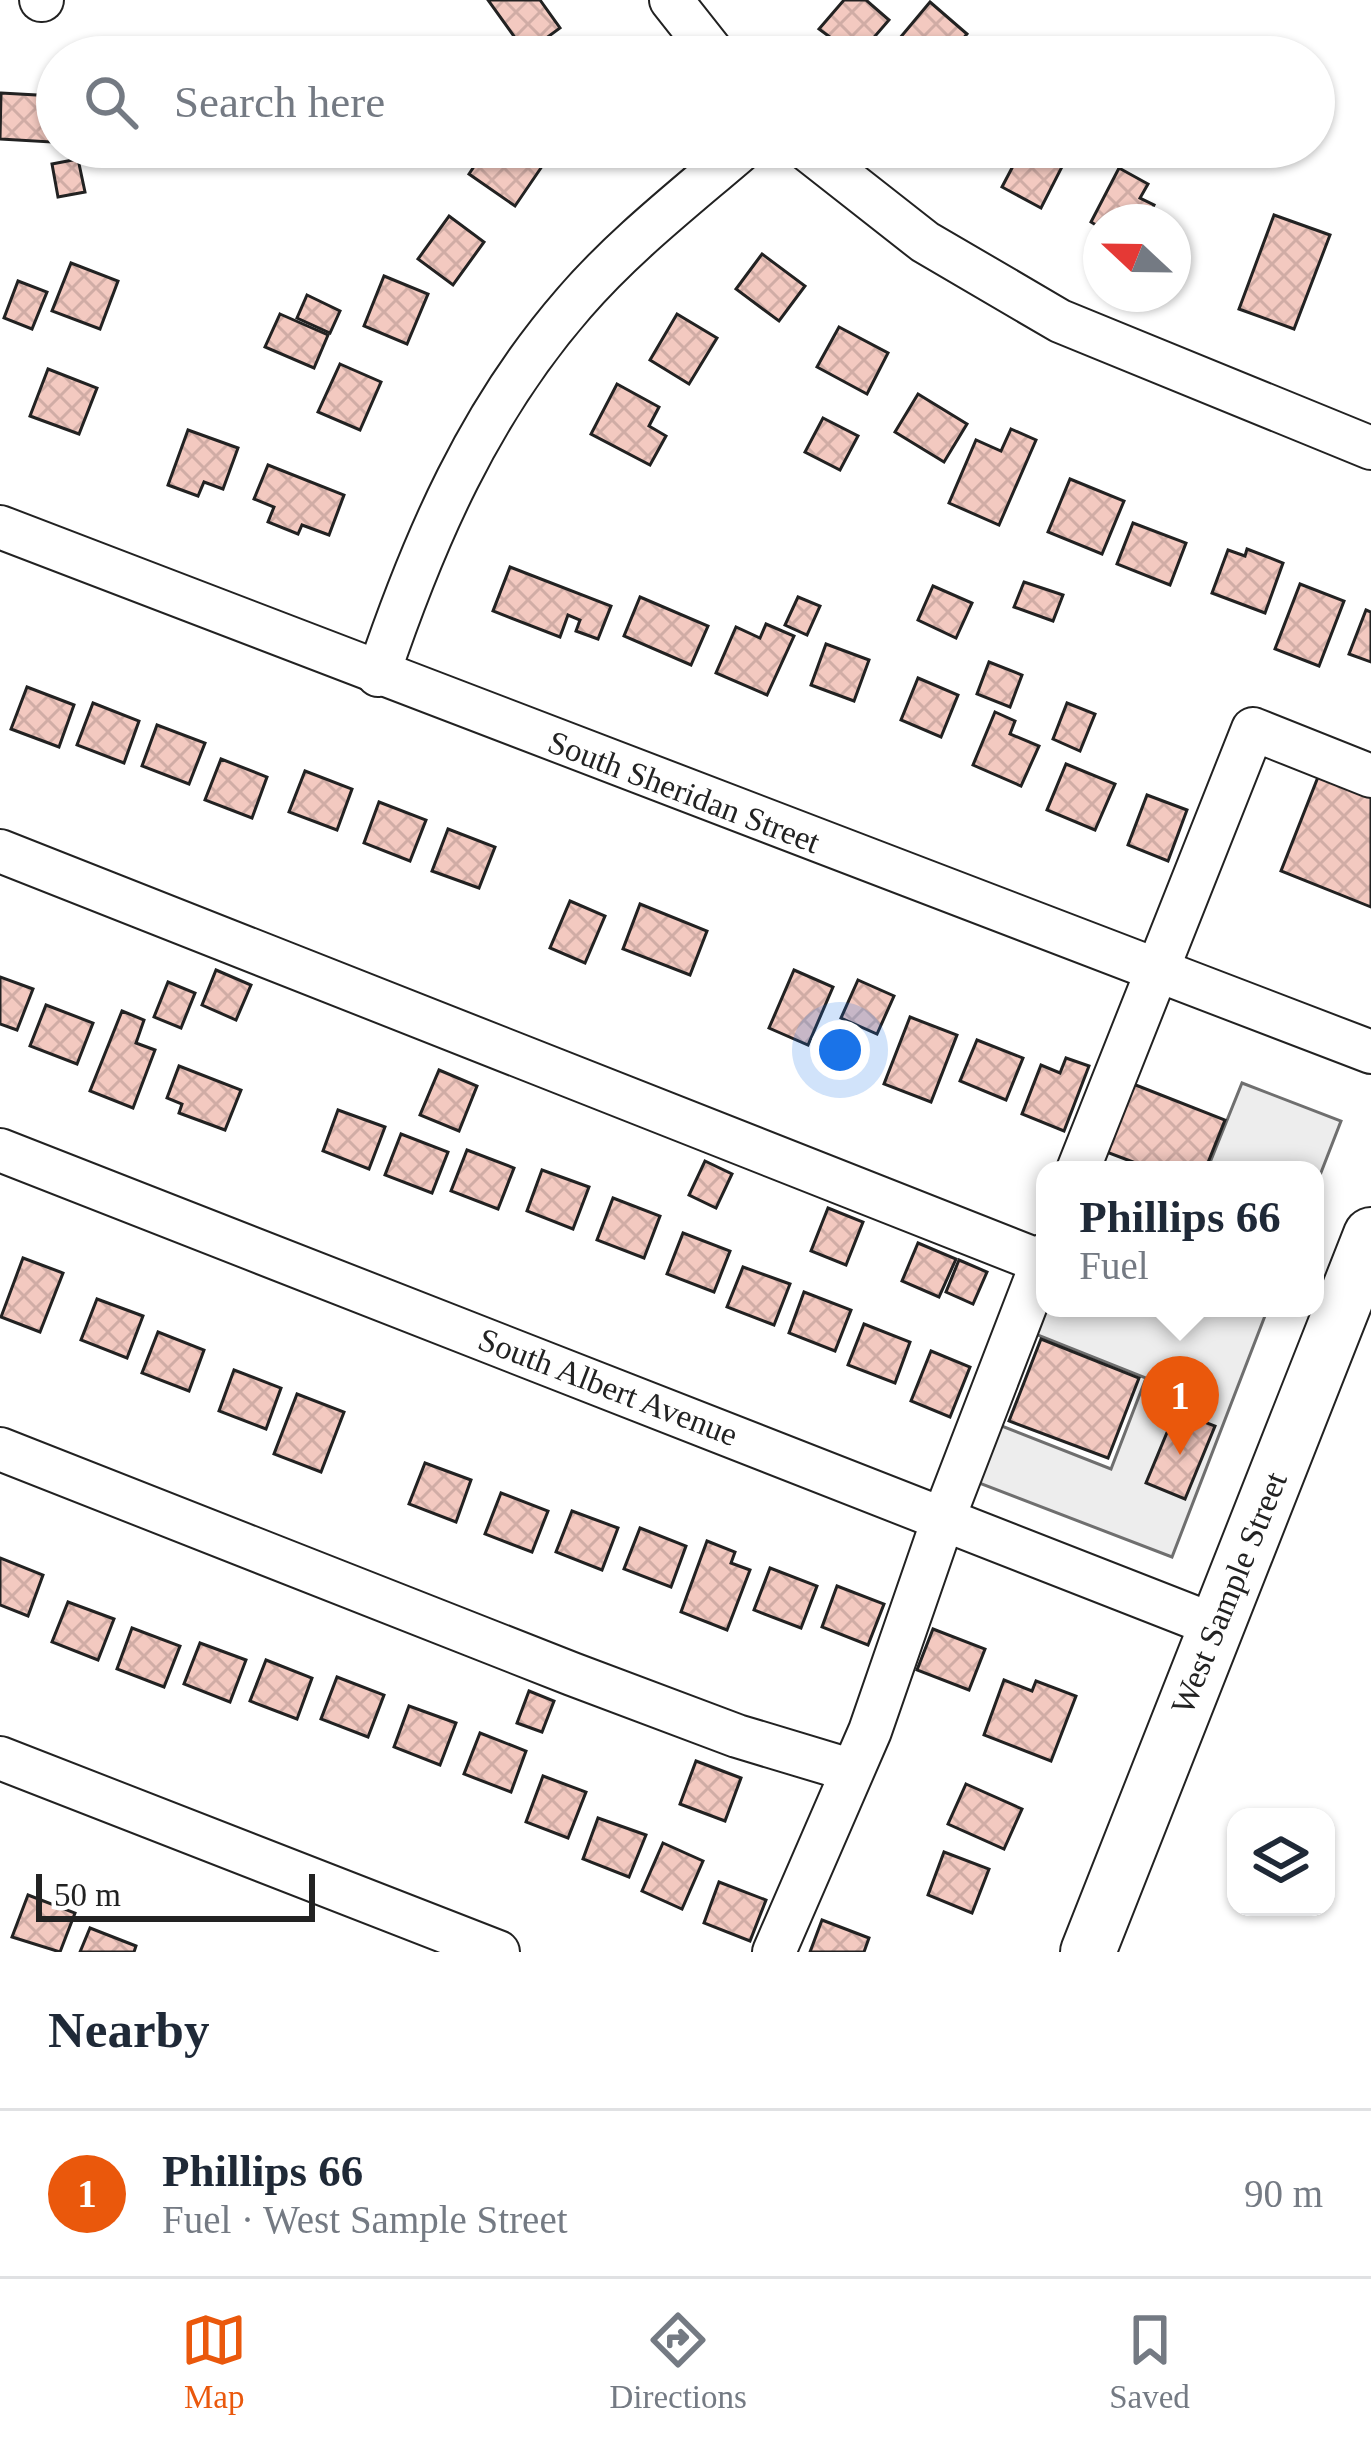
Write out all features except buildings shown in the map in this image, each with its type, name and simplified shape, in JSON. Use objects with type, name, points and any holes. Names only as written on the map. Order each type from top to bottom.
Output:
[{"type":"main road","name":"West Sample Street","points":[[1088,1952],[1371,1235]]},
{"type":"street","points":[[671,0],[699,36]]},
{"type":"street","points":[[378,675],[434,521],[482,429],[574,303],[629,246],[720,168]]},
{"type":"street","points":[[831,168],[925,242],[1060,321],[1370,443]]},
{"type":"street","name":"South Sheridan Street","points":[[0,527],[1371,1052]]},
{"type":"street","points":[[1081,1161],[1252,728],[1371,776]]},
{"type":"street","points":[[0,851],[1036,1256]]},
{"type":"street","name":"South Albert Avenue","points":[[0,1150],[1216,1626]]},
{"type":"street","points":[[774,1952],[886,1690],[944,1517],[1036,1280]]},
{"type":"street","points":[[0,1449],[572,1674],[737,1736],[850,1770]]},
{"type":"street","points":[[0,1758],[498,1952]]},
{"type":"shaded area","points":[[1242,1083],[1341,1121],[1324,1165],[1324,1161],[1211,1161]]},
{"type":"shaded area","points":[[1037,1317],[1265,1317],[1172,1557],[966,1478],[989,1421],[1111,1469],[1146,1378],[1025,1330]]},
{"type":"place","name":"Phillips 66","points":[[1180,1455]]}]
